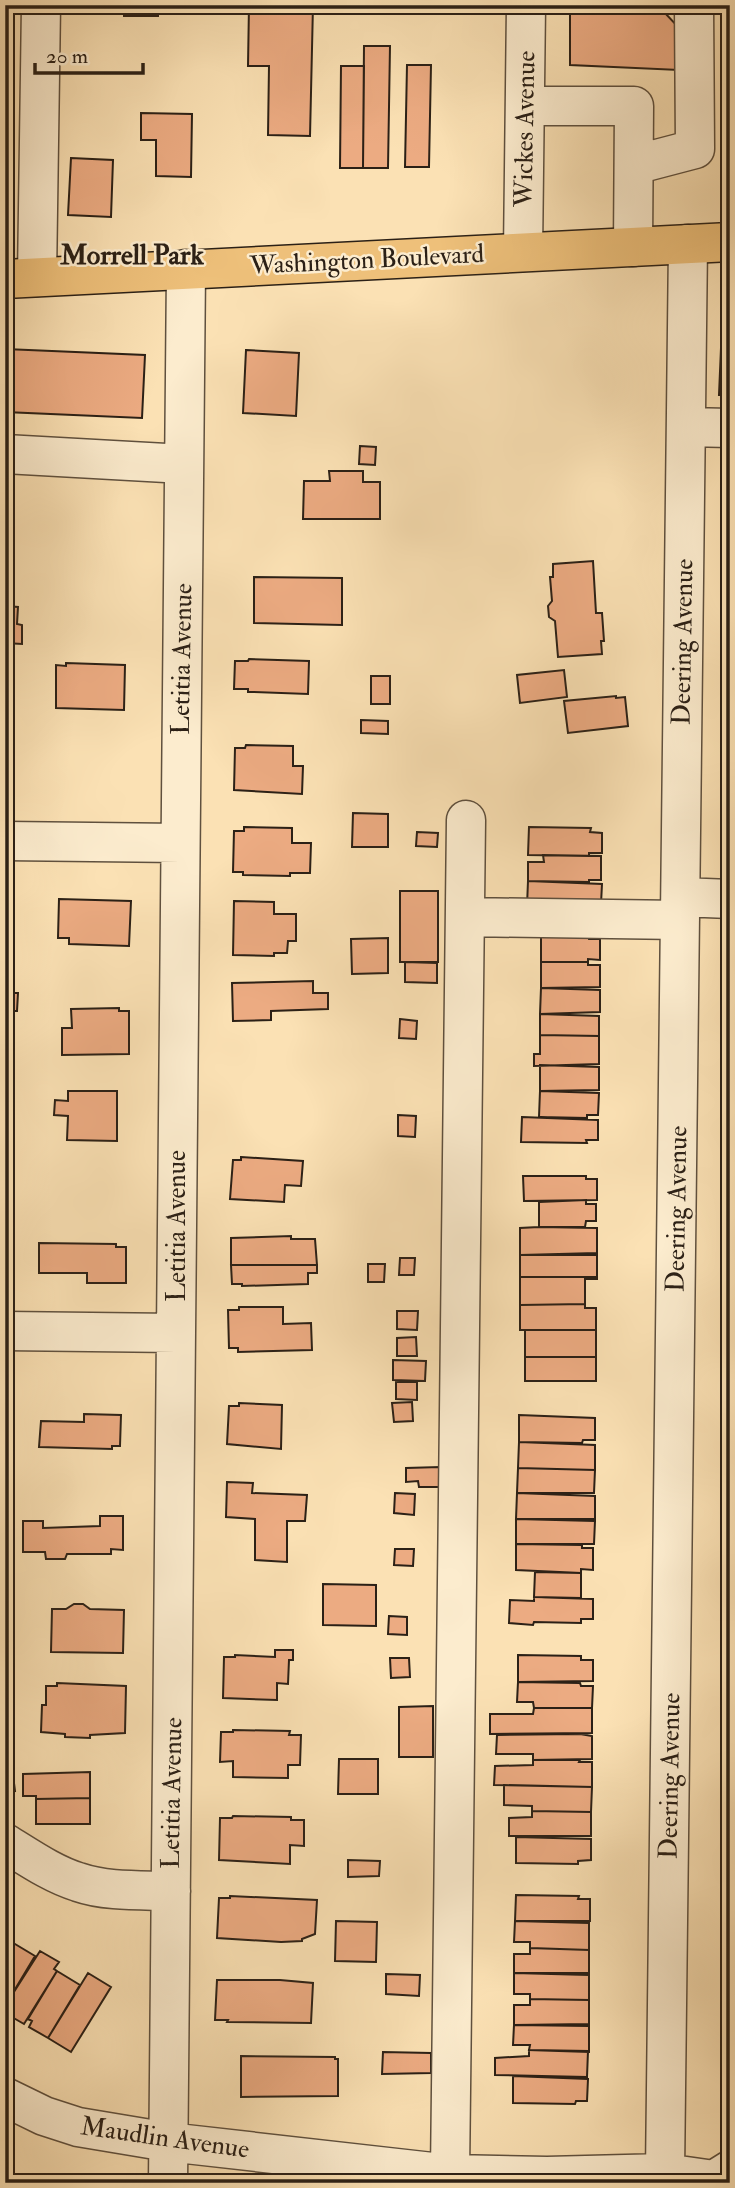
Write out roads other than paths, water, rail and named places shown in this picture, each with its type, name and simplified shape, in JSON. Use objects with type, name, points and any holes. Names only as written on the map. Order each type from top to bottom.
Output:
[{"type":"main road","name":"Washington Boulevard","points":[[21,278],[730,242]]},
{"type":"street","points":[[21,278],[41,5]]},
{"type":"street","name":"Wickes Avenue","points":[[523,252],[526,5]]},
{"type":"street","points":[[634,165],[695,149],[694,5]]},
{"type":"street","points":[[525,106],[634,106],[633,247]]},
{"type":"street","name":"Deering Avenue","points":[[665,2173],[688,244]]},
{"type":"street","name":"Letitia Avenue","points":[[168,2183],[186,269]]},
{"type":"street","points":[[686,427],[730,428]]},
{"type":"street","points":[[5,454],[184,464]]},
{"type":"street","points":[[450,2174],[466,820]]},
{"type":"street","points":[[5,841],[180,843]]},
{"type":"street","points":[[465,916],[680,909],[730,899]]},
{"type":"street","points":[[5,1331],[176,1333]]},
{"type":"street","points":[[5,1843],[43,1866],[78,1882],[106,1889],[171,1891]]},
{"type":"street","name":"Maudlin Avenue","points":[[5,2097],[44,2116],[78,2127],[366,2174],[547,2176],[665,2173],[714,2180],[730,2170]]},
{"type":"district","name":"Morrell Park","points":[[132,255]]}]
